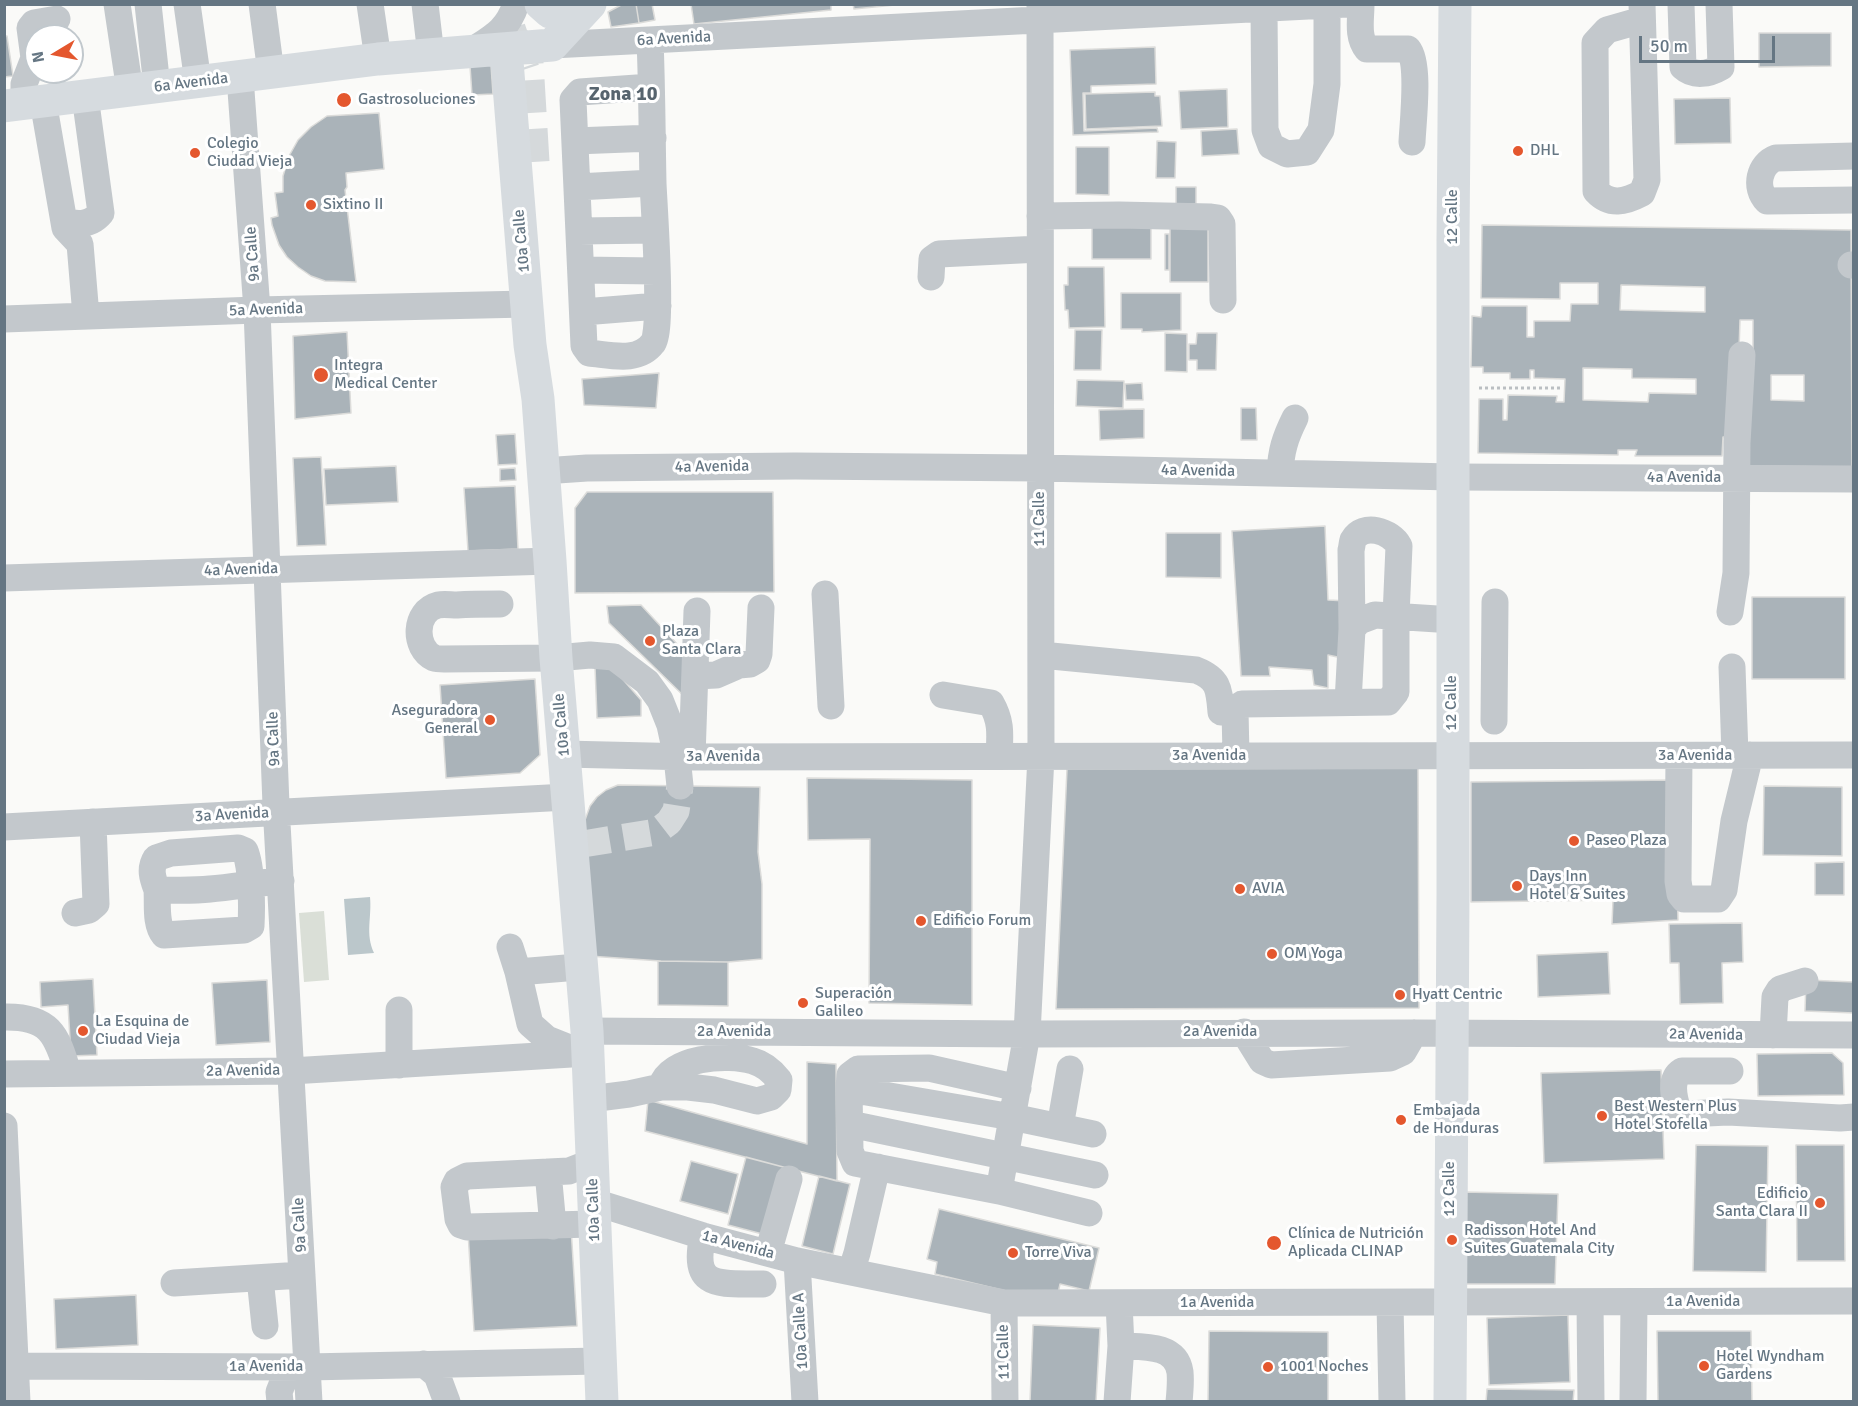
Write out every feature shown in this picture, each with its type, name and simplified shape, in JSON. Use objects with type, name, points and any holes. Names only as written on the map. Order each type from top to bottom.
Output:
[{"type":"main road","name":"12 Calle","points":[[1450,1401],[1452,755],[1467,612],[1453,477],[1455,4]]},
{"type":"main road","points":[[548,5],[550,12],[590,5]]},
{"type":"main road","points":[[552,45],[590,5]]},
{"type":"main road","name":"6a Avenida","points":[[24,104],[378,59],[552,45]]},
{"type":"main road","name":"10a Calle","points":[[506,49],[530,345],[538,399],[567,797],[578,846],[581,1044],[590,1099],[602,1401]]},
{"type":"main road","points":[[533,162],[546,344],[538,399]]},
{"type":"street","points":[[117,4],[144,89]]},
{"type":"street","points":[[144,89],[148,4]]},
{"type":"street","points":[[187,4],[198,82]]},
{"type":"street","name":"9a Calle","points":[[262,4],[256,75],[256,310],[277,812],[302,1275],[298,1367],[309,1401]]},
{"type":"street","points":[[370,4],[378,59]]},
{"type":"street","points":[[425,4],[450,54]]},
{"type":"street","points":[[442,4],[450,54]]},
{"type":"street","points":[[450,54],[503,29],[513,14],[516,4]]},
{"type":"street","points":[[1361,4],[1360,23],[1363,44],[1367,49],[1408,49],[1413,54],[1415,69],[1412,142]]},
{"type":"street","points":[[1682,4],[1683,67],[1690,73],[1703,74],[1721,67],[1719,4]]},
{"type":"street","points":[[1264,9],[1265,130],[1271,146],[1287,154],[1307,152],[1321,130],[1337,5]]},
{"type":"street","name":"6a Avenida","points":[[552,45],[1040,13],[1209,8],[1264,9],[1337,5]]},
{"type":"street","points":[[1642,12],[1647,180],[1642,193],[1633,198],[1615,202],[1603,199],[1596,191],[1595,43],[1607,30],[1624,24],[1642,12]]},
{"type":"street","name":"11 Calle","points":[[999,1191],[1027,1034],[1041,756],[1040,13]]},
{"type":"street","points":[[57,19],[34,23],[30,28],[34,58],[24,84],[24,104],[65,228],[80,244],[86,316]]},
{"type":"street","points":[[650,40],[658,306],[656,340],[645,352],[632,357],[589,353],[584,346],[573,100],[580,92],[651,87]]},
{"type":"street","points":[[1415,69],[1454,69]]},
{"type":"street","points":[[64,220],[83,223],[95,220],[101,213],[85,96]]},
{"type":"street","points":[[575,141],[653,138]]},
{"type":"street","points":[[1854,156],[1769,160],[1761,172],[1760,187],[1762,196],[1767,201],[1854,200]]},
{"type":"street","points":[[577,187],[653,183]]},
{"type":"street","points":[[1040,216],[1211,216],[1218,218],[1222,224],[1223,300]]},
{"type":"street","points":[[579,231],[656,230]]},
{"type":"street","points":[[931,277],[932,259],[939,254],[1040,249]]},
{"type":"street","points":[[581,270],[657,271]]},
{"type":"street","name":"5a Avenida","points":[[4,319],[527,304]]},
{"type":"street","points":[[583,312],[658,306]]},
{"type":"street","points":[[1730,612],[1736,573],[1736,478],[1742,354]]},
{"type":"street","points":[[1280,473],[1285,437],[1295,418]]},
{"type":"street","name":"4a Avenida","points":[[543,471],[587,468],[795,466],[1040,468],[1453,477],[1854,479]]},
{"type":"street","points":[[1236,756],[1235,710],[1242,704],[1388,702],[1396,692],[1399,546],[1393,537],[1376,530],[1360,534],[1353,540],[1351,550],[1352,629],[1348,702]]},
{"type":"street","name":"4a Avenida","points":[[4,578],[550,561]]},
{"type":"street","points":[[825,594],[831,706]]},
{"type":"street","points":[[500,604],[438,605],[427,610],[422,617],[420,640],[434,658],[444,659],[556,658],[590,655],[614,657],[647,682],[660,700],[685,757]]},
{"type":"street","points":[[696,676],[716,675],[757,660],[761,608]]},
{"type":"street","points":[[680,786],[696,676],[697,611]]},
{"type":"street","points":[[1467,612],[1495,633]]},
{"type":"street","points":[[1352,629],[1359,621],[1370,616],[1467,612],[1495,633]]},
{"type":"street","points":[[1494,721],[1495,633]]},
{"type":"street","points":[[1041,655],[1196,670],[1208,675],[1216,684],[1220,693],[1221,712]]},
{"type":"street","points":[[1679,756],[1678,881],[1680,894],[1684,899],[1718,899],[1724,890],[1742,755],[1732,667]]},
{"type":"street","points":[[943,694],[991,703],[998,715],[1000,727],[999,756]]},
{"type":"street","name":"3a Avenida","points":[[564,754],[685,757],[1854,755]]},
{"type":"street","name":"3a Avenida","points":[[4,827],[567,797]]},
{"type":"street","points":[[170,819],[171,853]]},
{"type":"street","points":[[75,913],[89,910],[96,904],[93,822]]},
{"type":"street","points":[[238,848],[245,851],[248,857],[251,926],[244,930],[165,935],[160,930],[157,890],[152,876],[152,864],[156,858],[171,853],[238,848]]},
{"type":"street","points":[[157,890],[208,889],[281,881]]},
{"type":"street","points":[[566,968],[514,960],[530,1024],[547,1039],[581,1044]]},
{"type":"street","points":[[1773,1035],[1775,997],[1780,989],[1805,981]]},
{"type":"street","points":[[399,1010],[399,1065]]},
{"type":"street","points":[[4,1017],[18,1017],[42,1023],[54,1035],[68,1073]]},
{"type":"street","name":"2a Avenida","points":[[4,1074],[291,1071],[399,1065],[581,1044],[1027,1034],[1244,1032],[1854,1035]]},
{"type":"street","points":[[1728,1112],[1730,1036]]},
{"type":"street","points":[[1018,1088],[929,1068],[858,1069],[850,1075],[849,1089],[850,1151],[855,1163],[999,1191],[1089,1213]]},
{"type":"street","points":[[1060,1127],[1070,1069]]},
{"type":"street","points":[[1730,1071],[1682,1071],[1678,1074],[1674,1081],[1674,1098],[1678,1111],[1686,1114],[1728,1112],[1854,1117]]},
{"type":"street","points":[[590,1099],[661,1087]]},
{"type":"street","points":[[849,1089],[1093,1134]]},
{"type":"street","points":[[850,1124],[1095,1175]]},
{"type":"street","points":[[4,1126],[9,1366],[16,1401]]},
{"type":"street","points":[[553,1226],[548,1172],[569,1171],[592,1162]]},
{"type":"street","points":[[851,1272],[877,1167]]},
{"type":"street","name":"1a Avenida","points":[[548,1172],[466,1176],[457,1181],[454,1187],[458,1219],[467,1227],[553,1226],[594,1213],[704,1236],[797,1261],[1004,1303],[1854,1301]]},
{"type":"street","points":[[768,1253],[789,1179]]},
{"type":"street","points":[[704,1236],[700,1250],[701,1267],[704,1275],[710,1280],[763,1284]]},
{"type":"street","name":"10a Calle A","points":[[797,1261],[805,1401]]},
{"type":"street","points":[[174,1283],[302,1275]]},
{"type":"street","points":[[260,1278],[265,1326]]},
{"type":"street","points":[[1590,1302],[1591,1401]]},
{"type":"street","points":[[1633,1401],[1634,1302]]},
{"type":"street","name":"11 Calle","points":[[1004,1303],[1005,1401]]},
{"type":"street","points":[[1117,1401],[1128,1347],[1127,1303]]},
{"type":"street","points":[[1390,1303],[1392,1401]]},
{"type":"street","points":[[1128,1347],[1167,1351],[1176,1359],[1180,1372],[1179,1401]]},
{"type":"street","name":"1a Avenida","points":[[9,1366],[298,1367],[600,1361]]},
{"type":"street","points":[[424,1364],[437,1375],[447,1401]]},
{"type":"street","points":[[280,1401],[279,1392],[298,1367]]},
{"type":"path","points":[[1479,388],[1561,388]]},
{"type":"shaded area","points":[[370,897],[369,932],[374,953],[348,955],[344,899]]},
{"type":"shaded area","points":[[324,911],[329,980],[304,982],[299,913]]},
{"type":"building","points":[[623,4],[636,4],[639,23],[611,27],[608,12]]},
{"type":"building","points":[[636,4],[652,4],[655,20],[639,23]]},
{"type":"building","points":[[691,4],[831,4],[831,10],[694,24]]},
{"type":"building","points":[[853,4],[905,4],[854,9]]},
{"type":"building","points":[[1759,33],[1831,33],[1831,66],[1759,67]]},
{"type":"building","points":[[4,36],[7,36],[13,76],[4,77]]},
{"type":"building","points":[[1155,47],[1156,84],[1091,86],[1091,93],[1083,93],[1084,131],[1157,128],[1158,132],[1073,135],[1070,50]]},
{"type":"building","points":[[491,65],[493,94],[472,95],[470,66]]},
{"type":"building","points":[[1227,89],[1228,127],[1181,129],[1179,91]]},
{"type":"building","points":[[1155,92],[1155,96],[1160,96],[1162,126],[1086,129],[1085,94]]},
{"type":"building","points":[[1730,98],[1731,143],[1675,144],[1674,99]]},
{"type":"building","name":"Sixtino II","points":[[379,113],[384,169],[346,173],[347,187],[345,190],[356,282],[325,281],[311,276],[287,257],[279,245],[272,225],[271,218],[278,216],[275,193],[283,192],[283,176],[289,156],[298,140],[327,116]]},
{"type":"building","points":[[1237,129],[1239,154],[1202,156],[1201,131]]},
{"type":"building","points":[[1157,141],[1176,142],[1175,178],[1156,178]]},
{"type":"building","points":[[1076,147],[1109,147],[1109,195],[1076,194]]},
{"type":"building","points":[[1176,187],[1196,187],[1196,204],[1176,204]]},
{"type":"building","points":[[1092,220],[1151,220],[1151,259],[1092,259]]},
{"type":"building","points":[[1170,224],[1208,224],[1208,282],[1170,282]]},
{"type":"building","points":[[1482,225],[1851,230],[1852,467],[1741,466],[1741,437],[1723,437],[1722,456],[1635,456],[1637,450],[1618,450],[1618,455],[1478,453],[1479,399],[1503,399],[1503,420],[1507,420],[1508,395],[1557,396],[1556,402],[1564,402],[1565,379],[1534,378],[1534,370],[1530,370],[1530,379],[1510,379],[1510,373],[1483,373],[1483,367],[1471,367],[1472,316],[1481,317],[1482,306],[1527,306],[1527,337],[1534,337],[1534,321],[1570,321],[1571,304],[1598,304],[1598,283],[1560,283],[1560,299],[1481,298]],"holes":[[[1621,285],[1705,287],[1705,312],[1620,310]],[[1740,320],[1753,320],[1753,350],[1739,350]],[[1583,368],[1632,369],[1632,378],[1696,379],[1696,394],[1649,393],[1648,402],[1583,400]],[[1771,375],[1804,375],[1804,401],[1771,400]]]},
{"type":"building","points":[[1165,234],[1169,234],[1169,270],[1165,270]]},
{"type":"building","points":[[1068,267],[1104,267],[1105,327],[1069,328],[1068,310],[1065,310],[1064,285],[1068,285]]},
{"type":"building","points":[[1121,293],[1181,293],[1181,330],[1142,332],[1142,329],[1121,329]]},
{"type":"building","points":[[1075,330],[1102,330],[1101,370],[1074,370]]},
{"type":"building","name":"Integra Medical Center","points":[[347,332],[351,413],[295,419],[293,336]]},
{"type":"building","points":[[1165,333],[1187,334],[1187,372],[1165,371]]},
{"type":"building","points":[[1197,333],[1217,333],[1216,370],[1197,370],[1197,360],[1189,360],[1189,344],[1196,344]]},
{"type":"building","points":[[659,373],[656,408],[584,405],[582,379]]},
{"type":"building","points":[[1077,380],[1124,381],[1123,408],[1076,406]]},
{"type":"building","points":[[1142,383],[1143,400],[1126,400],[1125,384]]},
{"type":"building","points":[[1241,408],[1256,408],[1257,440],[1241,440]]},
{"type":"building","points":[[1144,409],[1144,438],[1100,440],[1099,410]]},
{"type":"building","points":[[515,434],[517,464],[498,465],[496,435]]},
{"type":"building","points":[[321,457],[326,545],[297,546],[293,458]]},
{"type":"building","points":[[396,466],[398,502],[326,505],[324,469]]},
{"type":"building","points":[[515,468],[516,480],[500,481],[500,469]]},
{"type":"building","points":[[515,486],[518,549],[468,551],[464,488]]},
{"type":"building","points":[[587,492],[773,492],[774,592],[575,593],[575,508]]},
{"type":"building","points":[[1325,526],[1328,600],[1348,601],[1342,658],[1328,655],[1328,688],[1314,685],[1312,670],[1269,667],[1270,676],[1241,676],[1232,531]]},
{"type":"building","points":[[1166,533],[1221,533],[1221,578],[1166,577]]},
{"type":"building","points":[[1752,597],[1845,597],[1845,679],[1752,679]]},
{"type":"building","name":"Plaza Santa Clara","points":[[641,605],[690,658],[691,703],[609,623],[607,606]]},
{"type":"building","points":[[611,666],[641,700],[641,716],[597,718],[595,667]]},
{"type":"building","name":"Aseguradora General","points":[[535,679],[540,755],[520,773],[446,778],[440,685]]},
{"type":"building","name":"AVIA","points":[[1418,768],[1419,1008],[1056,1009],[1067,769]]},
{"type":"building","name":"Edificio Forum","points":[[807,778],[972,780],[972,1005],[869,1003],[870,839],[808,840]]},
{"type":"building","name":"Paseo Plaza","points":[[1679,780],[1675,783],[1678,920],[1612,924],[1613,900],[1471,902],[1471,782]]},
{"type":"building","points":[[618,785],[760,787],[758,852],[762,884],[762,959],[728,962],[661,961],[589,956],[585,820],[590,806],[597,797]]},
{"type":"building","points":[[1764,786],[1842,787],[1842,856],[1763,855]]},
{"type":"building","points":[[1844,862],[1844,895],[1815,895],[1815,863]]},
{"type":"building","points":[[1742,923],[1743,962],[1722,963],[1723,1003],[1680,1004],[1679,963],[1670,963],[1669,924]]},
{"type":"building","points":[[1608,952],[1610,994],[1538,997],[1537,955]]},
{"type":"building","points":[[658,961],[728,962],[728,1006],[658,1005]]},
{"type":"building","name":"La Esquina de Ciudad Vieja","points":[[93,979],[97,1055],[71,1056],[68,1005],[41,1007],[40,982]]},
{"type":"building","points":[[267,980],[270,1042],[216,1045],[212,983]]},
{"type":"building","points":[[1806,980],[1854,982],[1854,1013],[1805,1011]]},
{"type":"building","points":[[1832,1053],[1843,1063],[1844,1095],[1758,1096],[1757,1054]]},
{"type":"building","points":[[807,1062],[836,1064],[837,1181],[645,1131],[648,1100],[807,1144]]},
{"type":"building","name":"Best Western Plus Hotel Stofella","points":[[1661,1070],[1664,1159],[1544,1163],[1541,1073]]},
{"type":"building","points":[[1696,1145],[1768,1146],[1766,1272],[1693,1271]]},
{"type":"building","name":"Edificio Santa Clara II","points":[[1796,1145],[1844,1145],[1845,1261],[1797,1261]]},
{"type":"building","points":[[746,1157],[787,1168],[770,1236],[728,1225]]},
{"type":"building","points":[[691,1161],[738,1174],[728,1214],[680,1201]]},
{"type":"building","points":[[819,1176],[850,1184],[833,1254],[802,1246]]},
{"type":"building","points":[[1463,1192],[1558,1194],[1555,1284],[1459,1284]]},
{"type":"building","name":"Torre Viva","points":[[939,1209],[1099,1248],[1089,1291],[1060,1284],[1056,1303],[935,1274],[937,1262],[927,1259]]},
{"type":"building","points":[[571,1227],[577,1326],[474,1331],[468,1232]]},
{"type":"building","points":[[136,1295],[138,1345],[56,1349],[54,1299]]},
{"type":"building","points":[[1568,1315],[1570,1382],[1489,1385],[1487,1318]]},
{"type":"building","points":[[1033,1325],[1100,1328],[1096,1402],[1030,1402]]},
{"type":"building","name":"1001 Noches","points":[[1209,1331],[1328,1332],[1328,1402],[1208,1402]]},
{"type":"building","name":"Hotel Wyndham Gardens","points":[[1657,1331],[1751,1331],[1752,1402],[1658,1402]]},
{"type":"building","points":[[1487,1389],[1574,1390],[1573,1402],[1486,1402]]},
{"type":"tunnel","points":[[533,162],[526,46],[535,24],[552,6]]},
{"type":"tunnel","points":[[512,28],[526,69]]},
{"type":"tunnel","points":[[583,844],[656,832],[669,822],[676,811],[680,786]]},
{"type":"place","name":"Gastrosoluciones","points":[[344,100]]},
{"type":"place","name":"DHL","points":[[1518,151]]},
{"type":"place","name":"Colegio Ciudad Vieja","points":[[195,153]]},
{"type":"place","name":"Sixtino II","points":[[311,205]]},
{"type":"place","name":"Integra Medical Center","points":[[321,375]]},
{"type":"place","name":"Plaza Santa Clara","points":[[650,641]]},
{"type":"place","name":"Aseguradora General","points":[[490,720]]},
{"type":"place","name":"Paseo Plaza","points":[[1574,841]]},
{"type":"place","name":"Days Inn Hotel & Suites","points":[[1517,886]]},
{"type":"place","name":"AVIA","points":[[1240,889]]},
{"type":"place","name":"Edificio Forum","points":[[921,921]]},
{"type":"place","name":"OM Yoga","points":[[1272,954]]},
{"type":"place","name":"Hyatt Centric","points":[[1400,995]]},
{"type":"place","name":"Superación Galileo","points":[[803,1003]]},
{"type":"place","name":"La Esquina de Ciudad Vieja","points":[[83,1031]]},
{"type":"place","name":"Best Western Plus Hotel Stofella","points":[[1602,1116]]},
{"type":"place","name":"Embajada de Honduras","points":[[1401,1120]]},
{"type":"place","name":"Edificio Santa Clara II","points":[[1820,1203]]},
{"type":"place","name":"Radisson Hotel And Suites Guatemala City","points":[[1452,1240]]},
{"type":"place","name":"Clínica de Nutrición Aplicada CLINAP","points":[[1274,1243]]},
{"type":"place","name":"Torre Viva","points":[[1013,1253]]},
{"type":"place","name":"Hotel Wyndham Gardens","points":[[1704,1366]]},
{"type":"place","name":"1001 Noches","points":[[1268,1367]]},
{"type":"district","name":"Zona 10","points":[[623,95]]}]
